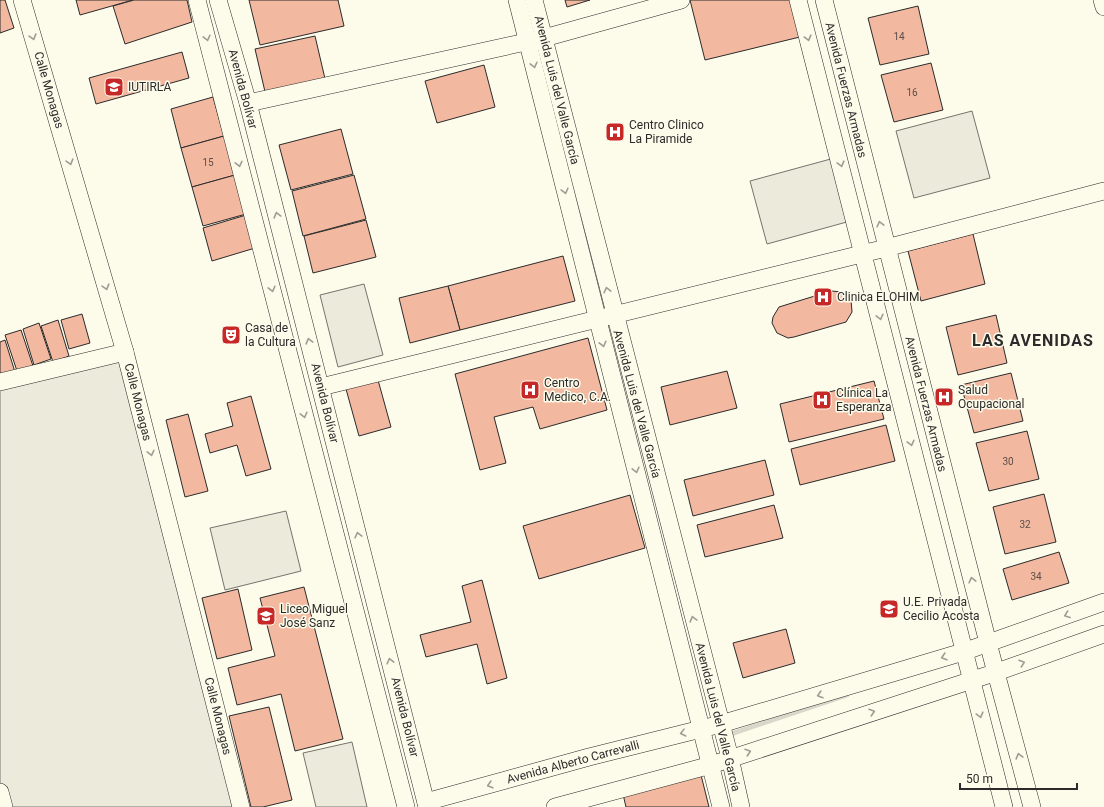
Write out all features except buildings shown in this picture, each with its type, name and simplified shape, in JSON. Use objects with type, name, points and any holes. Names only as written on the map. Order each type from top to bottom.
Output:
[{"type":"street","name":"Calle Monagas","points":[[22,0],[125,352],[242,807]]},
{"type":"street","name":"Avenida Bolívar","points":[[197,0],[406,807]]},
{"type":"street","name":"Avenida Bolívar","points":[[218,0],[248,103],[427,805]]},
{"type":"street","name":"Avenida Luis del Valle García","points":[[517,0],[536,40],[614,315],[730,758],[741,807]]},
{"type":"street","name":"Avenida Luis del Valle García","points":[[534,0],[536,40],[597,319],[721,807]]},
{"type":"street","points":[[248,103],[536,40],[681,0]]},
{"type":"street","name":"Avenida Fuerzas Armadas","points":[[798,0],[864,253],[970,679],[1004,807]]},
{"type":"street","name":"Avenida Fuerzas Armadas","points":[[824,0],[988,644],[1032,807]]},
{"type":"street","points":[[1102,0],[1104,7]]},
{"type":"street","points":[[321,387],[886,248],[1104,191]]},
{"type":"street","points":[[0,382],[125,352]]},
{"type":"street","name":"Avenida Alberto Carrevalli","points":[[427,805],[590,757],[721,724],[964,653],[1104,602]]},
{"type":"street","points":[[555,807],[711,765],[1104,634]]},
{"type":"street","points":[[0,792],[4,807]]},
{"type":"shaded area","points":[[972,111],[990,178],[914,198],[896,131]]},
{"type":"shaded area","points":[[838,157],[854,220],[767,244],[750,181]]},
{"type":"shaded area","points":[[364,284],[383,355],[338,367],[320,295]]},
{"type":"shaded area","points":[[125,352],[241,807],[4,807],[0,793],[0,385]]},
{"type":"shaded area","points":[[286,511],[301,571],[225,590],[210,528]]},
{"type":"shaded area","points":[[352,742],[367,807],[316,807],[303,753]]},
{"type":"waterway","points":[[731,734],[847,695]]},
{"type":"place","name":"IUTIRLA","points":[[114,87]]},
{"type":"place","name":"Centro Clinico La Piramide","points":[[615,132]]},
{"type":"place","name":"Clinica ELOHIM","points":[[823,297]]},
{"type":"place","name":"Casa de la Cultura","points":[[231,335]]},
{"type":"place","name":"Centro Medico, C.A.","points":[[530,390]]},
{"type":"place","name":"Salud Ocupacional","points":[[944,397]]},
{"type":"place","name":"Clínica La Esperanza","points":[[822,400]]},
{"type":"place","name":"U.E. Privada Cecilio Acosta","points":[[889,609]]},
{"type":"place","name":"Liceo Miguel José Sanz","points":[[266,616]]},
{"type":"district","name":"LAS AVENIDAS","points":[[1033,340]]}]
